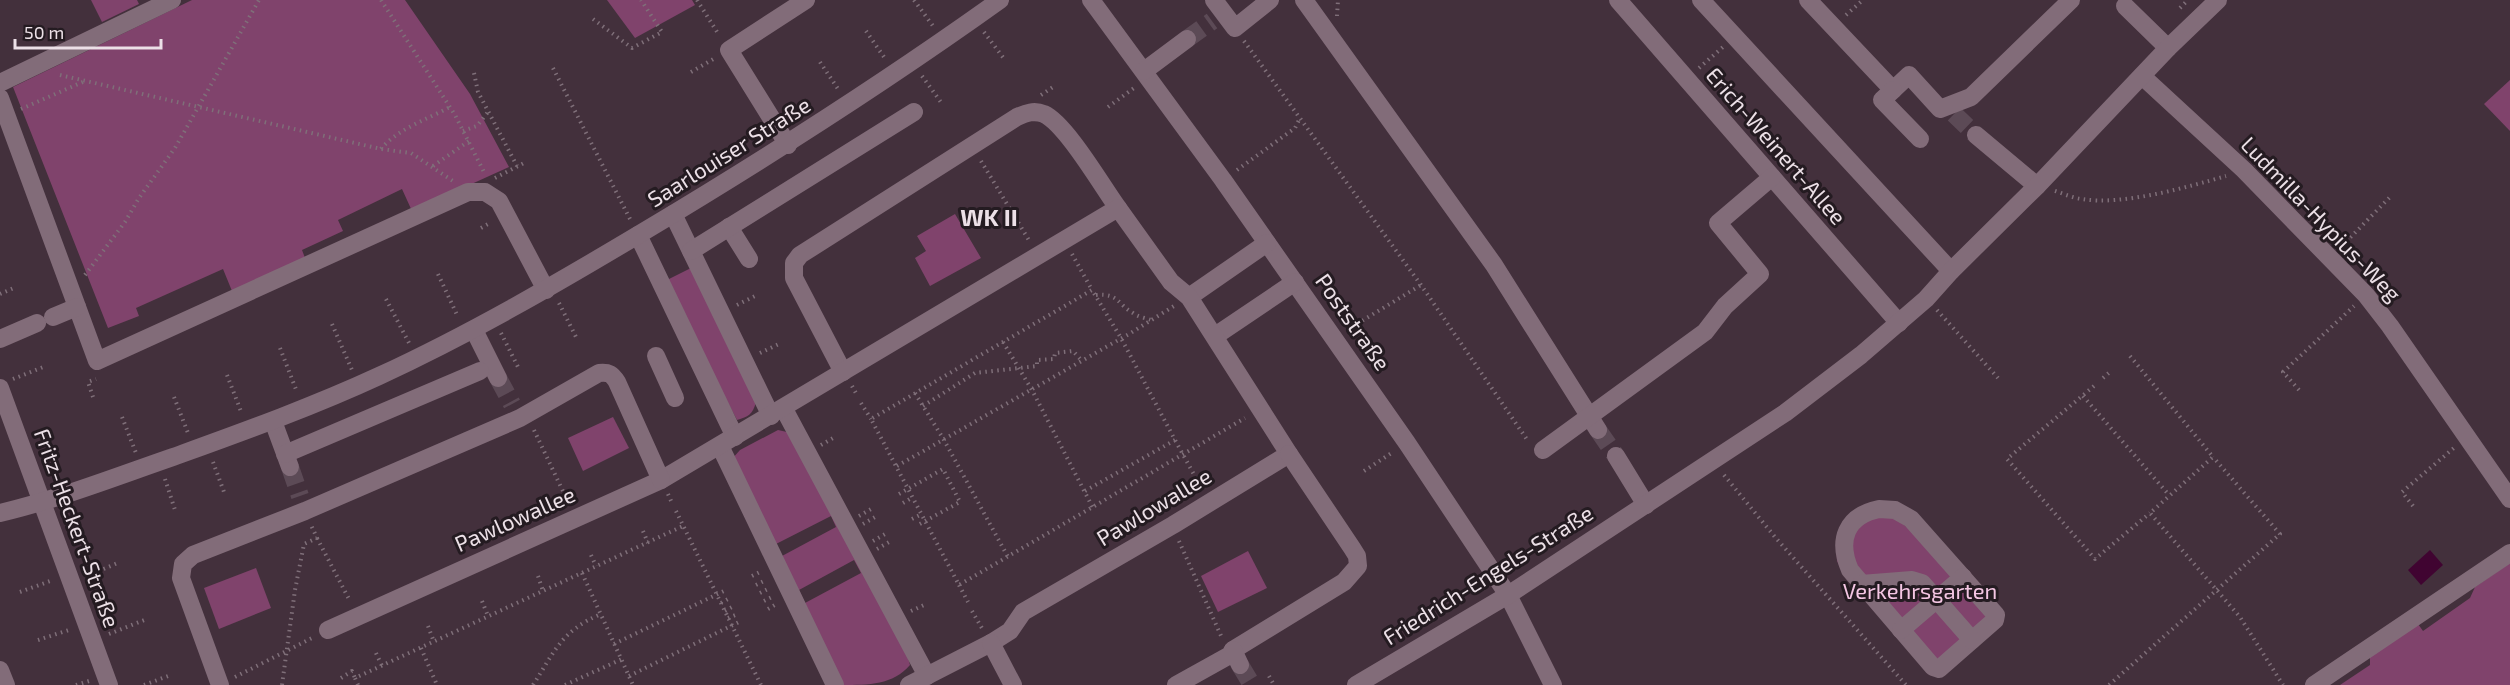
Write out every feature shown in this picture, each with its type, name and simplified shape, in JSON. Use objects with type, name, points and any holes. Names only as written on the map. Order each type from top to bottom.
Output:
[{"type":"street","points":[[0,83],[172,0]]},
{"type":"street","points":[[788,145],[729,50],[806,0]]},
{"type":"street","name":"Saarlouiser Straße","points":[[0,513],[43,503],[273,421],[416,359],[470,332],[548,289],[788,145],[896,74],[1000,0]]},
{"type":"street","name":"Poststraße","points":[[1091,0],[1223,180],[1407,443],[1508,595],[1553,685]]},
{"type":"street","points":[[1216,11],[1235,28],[1270,0]]},
{"type":"street","points":[[1304,0],[1494,265],[1594,423]]},
{"type":"street","name":"Erich-Weinert-Allee","points":[[1618,0],[1899,323]]},
{"type":"street","name":"Erich-Weinert-Allee","points":[[1701,0],[1951,271]]},
{"type":"street","points":[[1808,0],[1893,90]]},
{"type":"street","points":[[1920,139],[1882,100],[1909,75],[1940,109],[1950,110],[1971,97],[2071,0]]},
{"type":"street","name":"Friedrich-Engels-Straße","points":[[1356,685],[1508,595],[1785,413],[1861,356],[1926,299],[2168,48],[2218,0]]},
{"type":"street","points":[[2125,6],[2168,48]]},
{"type":"street","points":[[1147,74],[1187,39]]},
{"type":"street","name":"Ludmilla-Hypius-Weg","points":[[2142,76],[2244,170],[2331,257],[2366,296],[2510,499]]},
{"type":"street","points":[[0,98],[97,361],[468,192],[485,192],[499,201],[548,289]]},
{"type":"street","points":[[691,251],[914,112]]},
{"type":"street","points":[[843,372],[794,278],[795,263],[800,255],[1017,117],[1030,112],[1041,113],[1053,119],[1172,282],[1189,297],[1357,556],[1358,566],[1344,582],[1234,657],[1176,685]]},
{"type":"street","points":[[1976,135],[2037,186]]},
{"type":"street","points":[[1542,450],[1594,423],[1705,332],[1725,306],[1760,274],[1718,223],[1772,177]]},
{"type":"street","name":"Pawlowallee","points":[[328,630],[661,480],[1118,208]]},
{"type":"street","name":"Pawlowallee","points":[[673,214],[916,682],[991,643],[1010,631],[1023,612],[1173,525],[1289,454]]},
{"type":"street","points":[[729,227],[749,259]]},
{"type":"street","points":[[638,235],[835,685]]},
{"type":"street","points":[[1189,297],[1267,243]]},
{"type":"street","points":[[1215,336],[1295,282]]},
{"type":"street","points":[[0,339],[77,307]]},
{"type":"street","points":[[470,332],[498,378]]},
{"type":"street","points":[[656,356],[675,398]]},
{"type":"street","points":[[273,421],[287,461],[480,372]]},
{"type":"street","points":[[226,683],[184,592],[181,578],[183,564],[192,555],[302,503],[519,412],[591,376],[607,373],[613,375],[661,480]]},
{"type":"street","name":"Fritz-Heckert-Straße","points":[[5,384],[43,503],[109,685]]},
{"type":"street","points":[[1616,456],[1646,505]]},
{"type":"street","points":[[1895,510],[1911,519],[1963,577],[1996,615],[1995,620],[1940,669],[1933,667],[1850,570],[1844,557],[1845,535],[1858,517],[1867,511],[1895,510]]},
{"type":"street","points":[[2314,685],[2510,553]]},
{"type":"street","points":[[1901,630],[1963,577]]},
{"type":"street","points":[[1861,584],[1912,580],[1923,583],[1972,640]]},
{"type":"street","points":[[991,643],[1013,685]]},
{"type":"street","points":[[0,670],[6,685]]},
{"type":"path","points":[[68,284],[87,274],[176,148],[259,0]]},
{"type":"path","points":[[381,0],[450,107],[489,182],[524,163]]},
{"type":"path","points":[[593,19],[632,48],[662,32],[641,0]]},
{"type":"path","points":[[691,72],[729,50],[697,0]]},
{"type":"path","points":[[914,0],[944,40]]},
{"type":"path","points":[[975,18],[1005,60]]},
{"type":"path","points":[[1235,28],[1421,285],[1533,447],[1542,450]]},
{"type":"path","points":[[866,31],[896,74]]},
{"type":"path","points":[[1687,80],[1735,37]]},
{"type":"path","points":[[820,62],[849,105]]},
{"type":"path","points":[[912,63],[942,105]]},
{"type":"path","points":[[33,68],[381,149],[411,153],[468,192]]},
{"type":"path","points":[[553,68],[638,235]]},
{"type":"path","points":[[474,73],[478,92],[517,166]]},
{"type":"path","points":[[1108,107],[1147,74]]},
{"type":"path","points":[[6,116],[86,80]]},
{"type":"path","points":[[381,149],[396,137],[450,107]]},
{"type":"path","points":[[463,131],[477,126],[488,112]]},
{"type":"path","points":[[1223,180],[1295,128],[1300,118]]},
{"type":"path","points":[[433,166],[469,141]]},
{"type":"path","points":[[971,145],[1038,256]]},
{"type":"path","points":[[2037,186],[2083,200],[2123,199],[2182,189],[2244,170]]},
{"type":"path","points":[[2331,257],[2392,195]]},
{"type":"path","points":[[1064,240],[1121,338],[1209,503]]},
{"type":"path","points":[[438,274],[470,332]]},
{"type":"path","points":[[1335,338],[1421,285]]},
{"type":"path","points":[[0,294],[16,287]]},
{"type":"path","points":[[548,289],[576,337]]},
{"type":"path","points":[[871,419],[1092,290]]},
{"type":"path","points":[[1096,296],[1108,294],[1119,300],[1132,313],[1151,320]]},
{"type":"path","points":[[2299,390],[2283,372],[2366,296]]},
{"type":"path","points":[[897,466],[1032,390],[1189,297]]},
{"type":"path","points":[[386,299],[416,359]]},
{"type":"path","points":[[1926,299],[1998,378]]},
{"type":"path","points":[[494,319],[518,367]]},
{"type":"path","points":[[332,324],[358,385]]},
{"type":"path","points":[[1003,342],[1032,390],[1093,508]]},
{"type":"path","points":[[280,348],[303,409]]},
{"type":"path","points":[[923,406],[975,373],[1037,366],[1037,360],[1054,359],[1055,353],[1073,351],[1082,361]]},
{"type":"path","points":[[2109,685],[2280,534],[2130,356]]},
{"type":"path","points":[[5,384],[46,366]]},
{"type":"path","points":[[2103,378],[2110,372]]},
{"type":"path","points":[[227,375],[248,429]]},
{"type":"path","points":[[2094,386],[2007,459],[2095,559],[2213,457]]},
{"type":"path","points":[[915,393],[944,440],[1008,557]]},
{"type":"path","points":[[2083,396],[2169,495]]},
{"type":"path","points":[[174,397],[224,492]]},
{"type":"path","points":[[861,403],[909,488],[968,602]]},
{"type":"path","points":[[959,585],[1261,409]]},
{"type":"path","points":[[519,412],[575,519]]},
{"type":"path","points":[[122,417],[175,510]]},
{"type":"path","points":[[2413,506],[2402,492],[2467,437]]},
{"type":"path","points":[[1085,491],[1175,440]]},
{"type":"path","points":[[1364,471],[1407,443]]},
{"type":"path","points":[[1712,461],[1775,537],[1906,685]]},
{"type":"path","points":[[899,494],[943,469],[960,502],[916,526]]},
{"type":"path","points":[[903,503],[913,497]]},
{"type":"path","points":[[302,503],[317,538],[358,616]]},
{"type":"path","points":[[676,511],[761,685]]},
{"type":"path","points":[[2150,513],[2240,617],[2283,685]]},
{"type":"path","points":[[912,519],[922,514]]},
{"type":"path","points":[[1173,525],[1234,657]]},
{"type":"path","points":[[355,678],[683,526]]},
{"type":"path","points":[[643,531],[648,543]]},
{"type":"path","points":[[282,685],[285,652],[304,544],[317,538]]},
{"type":"path","points":[[591,555],[596,566]]},
{"type":"path","points":[[20,592],[120,562]]},
{"type":"path","points":[[582,573],[633,685]]},
{"type":"path","points":[[538,576],[543,591]]},
{"type":"path","points":[[614,644],[726,590]]},
{"type":"path","points":[[721,603],[730,598]]},
{"type":"path","points":[[482,601],[488,616]]},
{"type":"path","points":[[725,611],[734,606]]},
{"type":"path","points":[[533,685],[563,638],[580,623],[601,614]]},
{"type":"path","points":[[728,618],[738,614]]},
{"type":"path","points":[[38,640],[90,632],[147,619]]},
{"type":"path","points":[[629,676],[741,621]]},
{"type":"path","points":[[428,626],[435,642]]},
{"type":"path","points":[[226,683],[328,630]]},
{"type":"path","points":[[420,648],[437,685]]},
{"type":"path","points":[[376,653],[382,666]]},
{"type":"path","points":[[565,685],[621,659]]},
{"type":"path","points":[[341,678],[352,671],[358,685]]},
{"type":"path","points":[[144,685],[168,676]]},
{"type":"path","points":[[1269,676],[1274,685]]},
{"type":"green space","points":[[91,0],[137,0],[139,4],[102,22]]},
{"type":"green space","points":[[192,0],[405,0],[470,94],[509,167],[412,211],[402,189],[338,220],[343,231],[302,250],[305,258],[232,291],[223,269],[136,308],[139,316],[108,328],[13,87]]},
{"type":"green space","points":[[607,0],[692,0],[695,5],[635,38]]},
{"type":"green space","points":[[2510,80],[2510,131],[2484,104]]},
{"type":"green space","points":[[955,214],[981,258],[930,286],[915,258],[926,251],[917,236]]},
{"type":"green space","points":[[693,267],[756,402],[752,412],[741,419],[737,420],[665,281]]},
{"type":"green space","points":[[613,417],[629,448],[583,471],[568,438]]},
{"type":"green space","points":[[778,430],[787,432],[907,654],[910,665],[896,677],[862,685],[842,685],[732,459],[740,450]],"holes":[[[831,516],[836,527],[782,556],[776,544]],[[854,560],[861,573],[805,603],[799,590]]]},
{"type":"green space","name":"Verkehrsgarten","points":[[1881,504],[2000,611],[1943,673],[1843,573],[1837,561],[1836,538]]},
{"type":"green space","points":[[1248,551],[1267,588],[1218,612],[1201,576]]},
{"type":"green space","points":[[2510,563],[2510,685],[2340,685],[2370,665],[2370,655],[2418,624],[2423,631],[2470,598],[2475,587]]},
{"type":"green space","points":[[256,568],[271,608],[219,629],[204,588]]},
{"type":"shaded area","points":[[2430,550],[2443,565],[2421,585],[2408,570]]},
{"type":"tunnel","points":[[1187,39],[1212,21]]},
{"type":"tunnel","points":[[1954,114],[1976,135]]},
{"type":"tunnel","points":[[498,378],[512,404]]},
{"type":"tunnel","points":[[1598,430],[1616,456]]},
{"type":"tunnel","points":[[290,467],[300,496]]},
{"type":"tunnel","points":[[1240,665],[1252,685]]},
{"type":"district","name":"WK II","points":[[989,218]]}]
